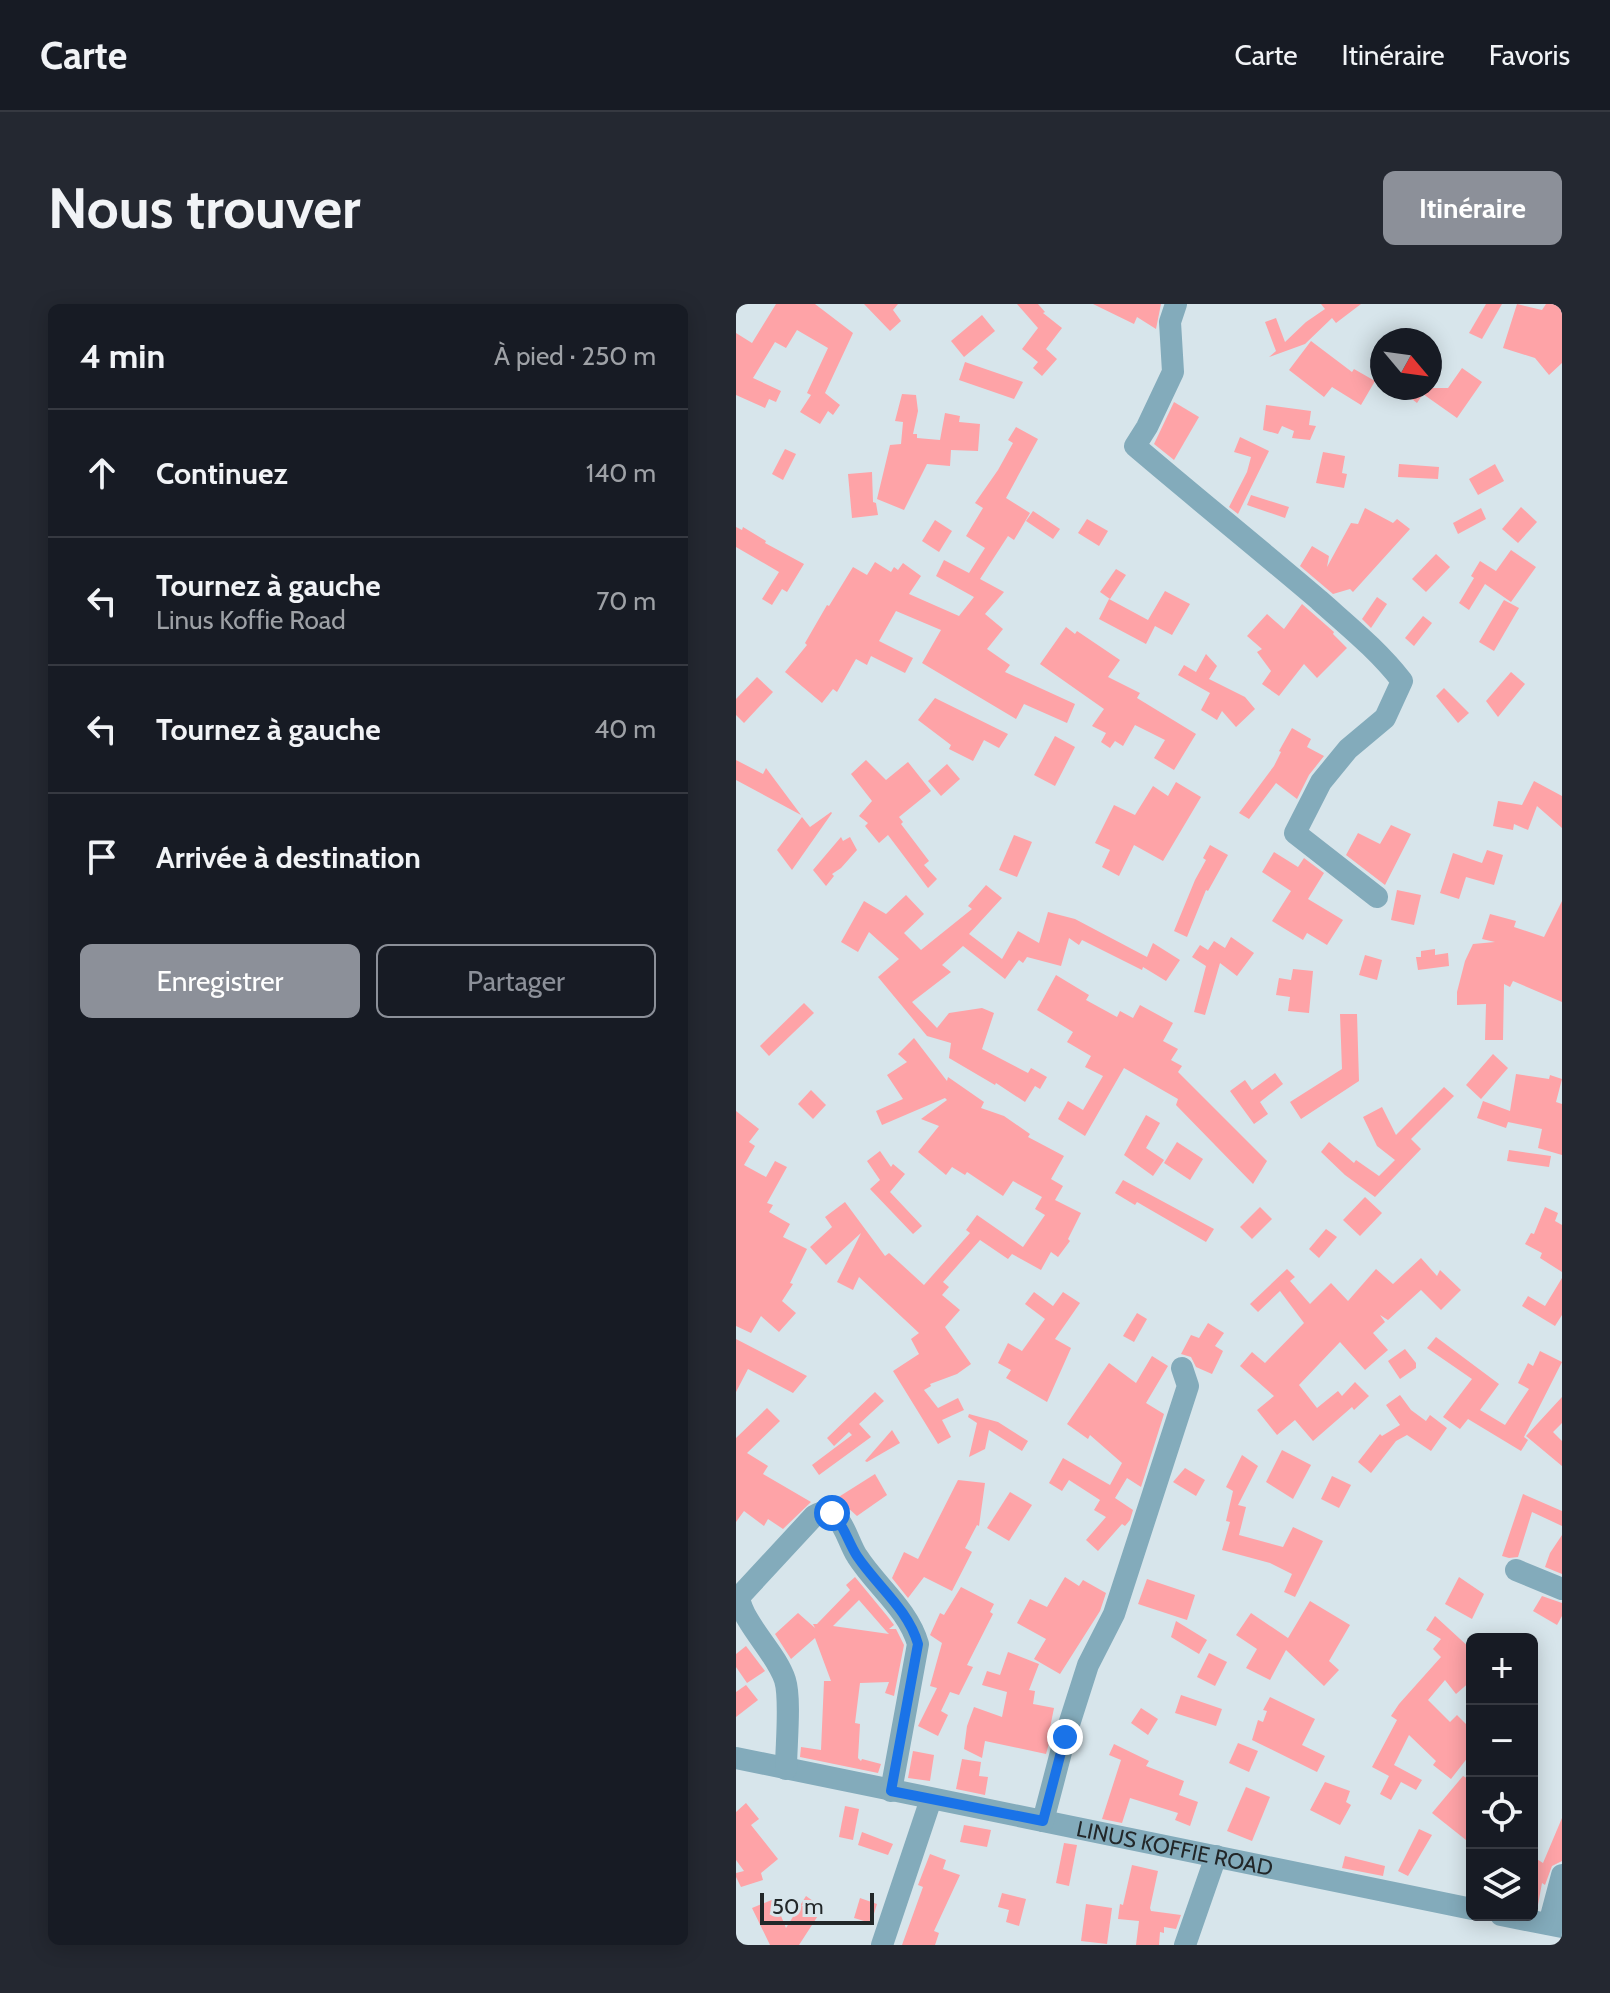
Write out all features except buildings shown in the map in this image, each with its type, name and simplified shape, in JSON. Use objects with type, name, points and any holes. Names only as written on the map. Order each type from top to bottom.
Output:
[{"type":"street","points":[[1176,304],[1170,322],[1173,372],[1135,446],[1383,656],[1402,681],[1385,718],[1348,749],[1321,782],[1295,833],[1377,897]]},
{"type":"street","points":[[1043,1821],[1088,1665],[1114,1614],[1188,1386],[1182,1368]]},
{"type":"street","points":[[786,1769],[786,1682],[742,1608],[739,1597],[814,1516],[823,1511],[832,1513],[838,1519],[857,1556],[913,1626],[918,1644],[891,1791]]},
{"type":"street","points":[[1516,1570],[1562,1589]]},
{"type":"street","name":"LINUS KOFFIE ROAD","points":[[736,1758],[1466,1908]]},
{"type":"street","points":[[882,1945],[931,1799]]},
{"type":"street","points":[[1185,1945],[1216,1856]]},
{"type":"street","points":[[1530,1921],[1555,1926],[1562,1875]]},
{"type":"route","points":[[832,1513],[857,1556],[913,1626],[918,1644],[891,1791],[1043,1821],[1065,1737]]}]
